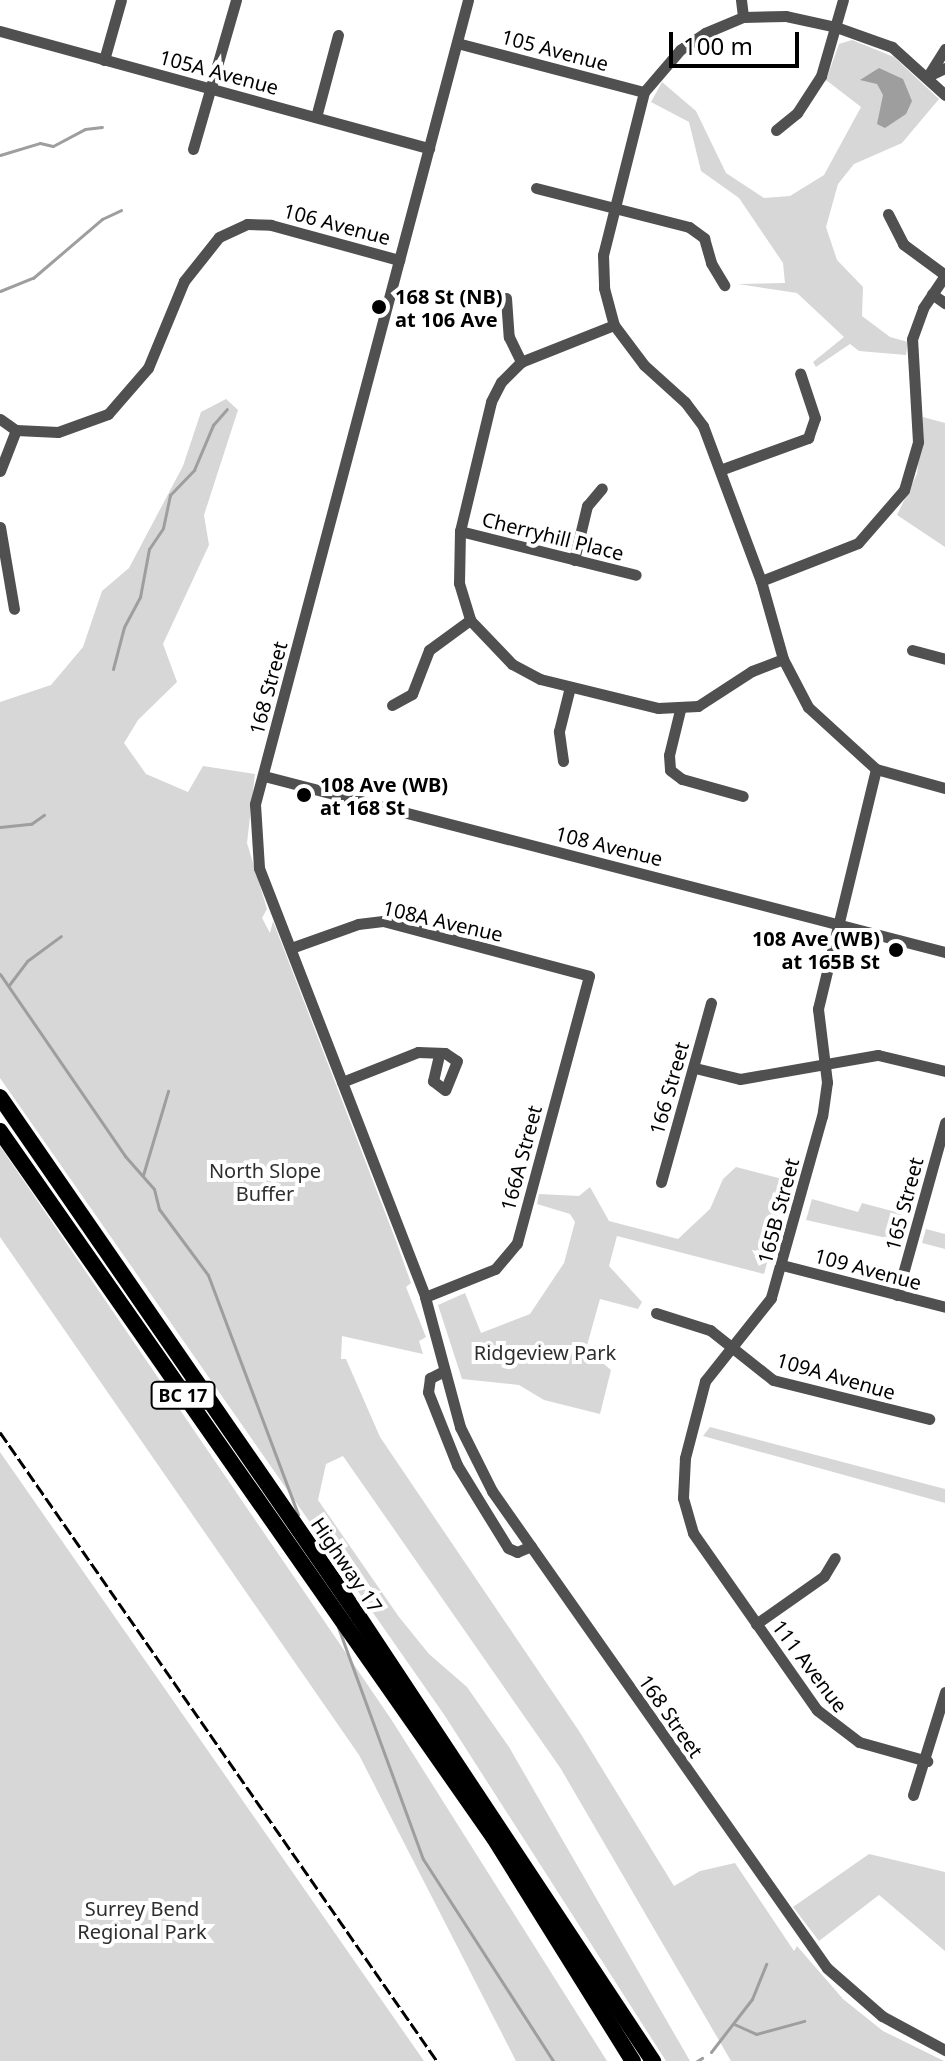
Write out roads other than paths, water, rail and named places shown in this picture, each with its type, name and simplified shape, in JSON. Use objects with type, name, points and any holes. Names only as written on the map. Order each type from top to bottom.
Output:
[{"type":"highway","name":"Highway 17","points":[[0,1097],[359,1617],[653,2061]]},
{"type":"highway","name":"Highway 17","points":[[0,1131],[494,1838],[633,2061]]},
{"type":"street","points":[[104,60],[121,0]]},
{"type":"street","points":[[193,149],[236,0]]},
{"type":"street","name":"168 Street","points":[[468,0],[264,776],[253,834],[259,868],[425,1297],[460,1427],[492,1491],[781,1908],[827,1968],[862,2002],[945,2050]]},
{"type":"street","points":[[741,0],[743,17]]},
{"type":"street","points":[[776,130],[797,113],[821,76],[843,0]]},
{"type":"street","points":[[945,95],[928,76],[892,47],[836,27],[786,16],[743,17],[680,50],[644,92],[603,255],[604,288],[614,325],[644,365],[685,402],[703,426],[761,581],[783,659],[808,707],[876,769],[945,788]]},
{"type":"street","name":"105A Avenue","points":[[0,31],[429,148]]},
{"type":"street","points":[[316,117],[338,35]]},
{"type":"street","name":"105 Avenue","points":[[457,43],[644,92]]},
{"type":"street","points":[[928,76],[945,49]]},
{"type":"street","points":[[928,76],[945,68]]},
{"type":"street","points":[[536,188],[689,227],[704,238],[711,263],[724,285]]},
{"type":"street","points":[[761,581],[858,543],[904,490],[918,442],[911,350],[918,318],[945,275],[903,244],[888,214]]},
{"type":"street","name":"106 Avenue","points":[[16,430],[58,432],[108,414],[148,368],[184,281],[219,237],[247,224],[271,225],[399,260]]},
{"type":"street","points":[[932,294],[945,303]]},
{"type":"street","points":[[506,298],[509,337],[521,362]]},
{"type":"street","points":[[614,325],[521,362],[501,382],[491,402],[460,531],[459,583],[470,620],[512,664],[570,687],[680,710],[698,706],[752,671],[783,659]]},
{"type":"street","points":[[720,470],[808,438],[815,418],[800,373]]},
{"type":"street","points":[[0,419],[16,430],[0,471]]},
{"type":"street","points":[[574,560],[587,506],[602,488]]},
{"type":"street","points":[[0,527],[14,609]]},
{"type":"street","name":"Cherryhill Place","points":[[460,531],[636,575]]},
{"type":"street","points":[[392,705],[412,694],[429,650],[470,620]]},
{"type":"street","points":[[912,650],[945,659]]},
{"type":"street","points":[[563,761],[559,731],[570,687]]},
{"type":"street","points":[[680,710],[670,770],[682,779],[743,796]]},
{"type":"street","name":"165B Street","points":[[756,1624],[693,1533],[683,1498],[685,1458],[705,1381],[771,1298],[782,1265],[822,1116],[824,1064],[818,1009],[876,769]]},
{"type":"street","name":"108 Avenue","points":[[264,776],[945,952]]},
{"type":"street","name":"108A Avenue","points":[[291,948],[358,924],[383,921],[589,976]]},
{"type":"street","name":"166A Street","points":[[425,1297],[495,1269],[517,1243],[589,976]]},
{"type":"street","name":"166 Street","points":[[661,1182],[711,1003]]},
{"type":"street","points":[[342,1082],[418,1052],[439,1055]]},
{"type":"street","points":[[695,1068],[740,1079],[878,1055],[945,1071]]},
{"type":"street","name":"165 Street","points":[[897,1295],[945,1123]]},
{"type":"street","points":[[930,1175],[945,1179]]},
{"type":"street","name":"109 Avenue","points":[[782,1265],[945,1307]]},
{"type":"street","name":"109A Avenue","points":[[656,1313],[710,1330],[773,1380],[929,1419]]},
{"type":"street","points":[[444,1371],[430,1378],[428,1392],[457,1465],[508,1548],[517,1552],[531,1546]]},
{"type":"street","points":[[756,1624],[824,1576],[835,1558]]},
{"type":"street","name":"111 Avenue","points":[[756,1624],[834,1727],[859,1742],[927,1761]]},
{"type":"street","points":[[913,1795],[927,1761],[945,1692]]},
{"type":"waterway","points":[[0,155],[40,143],[53,146],[85,129],[102,127]]},
{"type":"waterway","points":[[0,291],[33,278],[102,219],[121,210]]},
{"type":"waterway","points":[[113,669],[124,627],[140,597],[149,549],[163,528],[170,495],[194,470],[213,425],[227,409]]},
{"type":"waterway","points":[[0,827],[31,824],[44,815]]},
{"type":"waterway","points":[[9,985],[27,961],[61,936]]},
{"type":"waterway","points":[[0,974],[125,1156],[154,1189],[159,1209],[208,1275],[298,1515]]},
{"type":"waterway","points":[[143,1175],[168,1091]]},
{"type":"waterway","points":[[338,1627],[423,1859],[553,2061]]},
{"type":"waterway","points":[[711,2052],[752,1999],[766,1964]]},
{"type":"waterway","points":[[734,2024],[756,2034],[804,2021]]},
{"type":"waterway","points":[[697,2061],[702,2058]]},
{"type":"railway","points":[[0,1432],[437,2061]]},
{"type":"place","name":"168 St (NB) at 106 Ave","points":[[379,307]]},
{"type":"place","name":"108 Ave (WB) at 168 St","points":[[304,795]]},
{"type":"place","name":"108 Ave (WB) at 165B St","points":[[896,950]]},
{"type":"park label","name":"North Slope Buffer","points":[[265,1182]]},
{"type":"park label","name":"Ridgeview Park","points":[[545,1352]]},
{"type":"park label","name":"Surrey Bend Regional Park","points":[[142,1920]]}]
